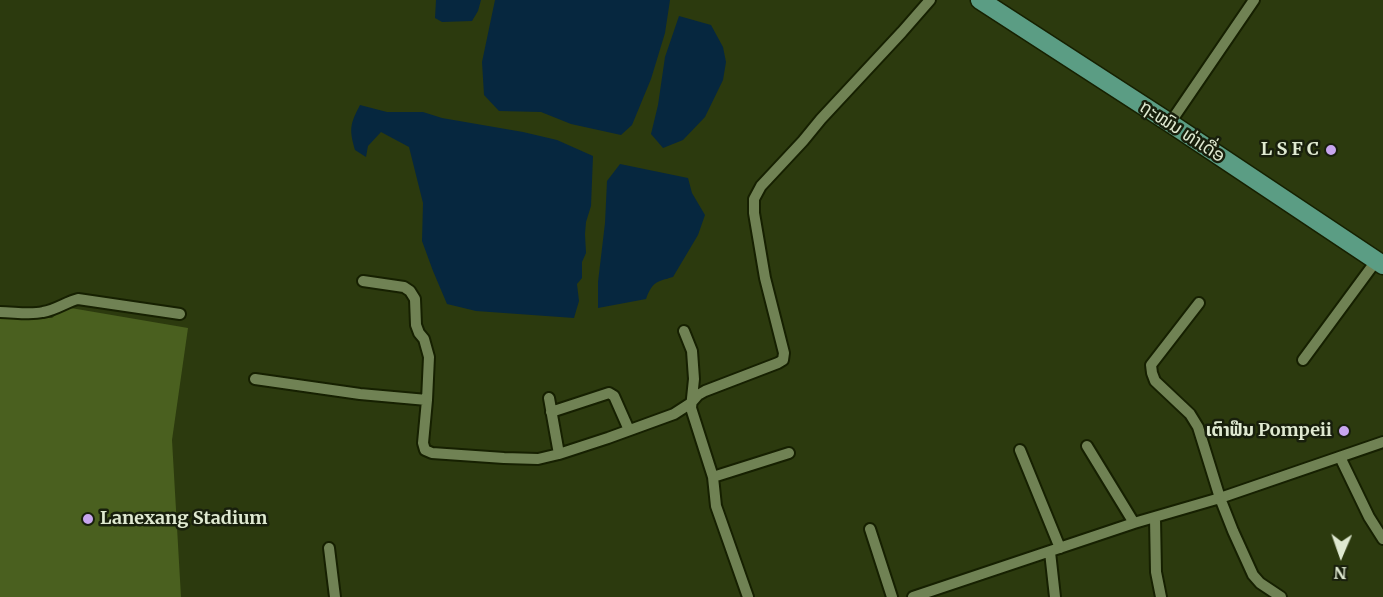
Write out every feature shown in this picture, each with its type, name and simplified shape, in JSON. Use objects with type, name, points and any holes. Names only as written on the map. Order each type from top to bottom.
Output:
[{"type":"main road","name":"ຖະໝົນ ທ່າເດື່ອ","points":[[980,0],[1170,123],[1379,263]]},
{"type":"street","points":[[363,281],[404,287],[415,299],[416,325],[424,339],[429,357],[423,443],[425,450],[432,453],[538,459],[560,454],[674,414],[705,391],[778,363],[783,360],[783,346],[765,278],[754,213],[754,199],[761,186],[820,119],[896,40],[930,0]]},
{"type":"street","points":[[1170,123],[1254,0]]},
{"type":"street","points":[[1303,360],[1379,263]]},
{"type":"street","points":[[0,312],[42,313],[78,299],[180,314]]},
{"type":"street","points":[[1199,303],[1151,365],[1152,373],[1155,381],[1190,414],[1198,427],[1233,531],[1253,575],[1281,597]]},
{"type":"street","points":[[684,331],[692,351],[694,379],[691,408],[713,477],[716,506],[748,597]]},
{"type":"street","points":[[255,379],[360,394],[427,400]]},
{"type":"street","points":[[551,412],[609,393],[614,396],[628,430]]},
{"type":"street","points":[[549,398],[560,454]]},
{"type":"street","points":[[913,597],[1134,523],[1221,498],[1383,442]]},
{"type":"street","points":[[1087,446],[1134,523]]},
{"type":"street","points":[[1020,450],[1055,550],[1055,597]]},
{"type":"street","points":[[713,477],[789,453]]},
{"type":"street","points":[[1340,457],[1369,517],[1383,539]]},
{"type":"street","points":[[1155,518],[1156,572],[1161,597]]},
{"type":"street","points":[[870,529],[892,597]]},
{"type":"street","points":[[329,548],[335,597]]},
{"type":"green space","name":"Lanexang Stadium","points":[[65,307],[188,328],[172,440],[181,597],[0,597],[0,316],[52,318]]},
{"type":"water","points":[[436,0],[481,0],[472,21],[442,22],[435,18]]},
{"type":"water","points":[[495,0],[670,0],[665,33],[651,79],[632,125],[621,135],[571,124],[541,112],[499,111],[484,95],[482,62]]},
{"type":"water","points":[[679,16],[711,25],[723,47],[726,62],[723,80],[705,117],[683,140],[663,148],[651,134],[665,57]]},
{"type":"water","points":[[360,105],[387,112],[423,112],[442,118],[523,132],[557,140],[593,156],[591,206],[585,234],[586,253],[582,262],[582,278],[577,284],[579,301],[574,318],[476,311],[447,304],[422,241],[423,203],[409,147],[381,132],[368,146],[366,157],[355,150],[352,127]]},
{"type":"water","points":[[620,164],[688,178],[692,193],[705,215],[698,235],[673,277],[656,283],[646,299],[598,308],[598,282],[607,181]]},
{"type":"place","name":"L S F C","points":[[1331,150]]},
{"type":"place","name":"ເຕົາຟືນ Pompeii","points":[[1344,431]]},
{"type":"place","name":"Lanexang Stadium","points":[[88,519]]}]
